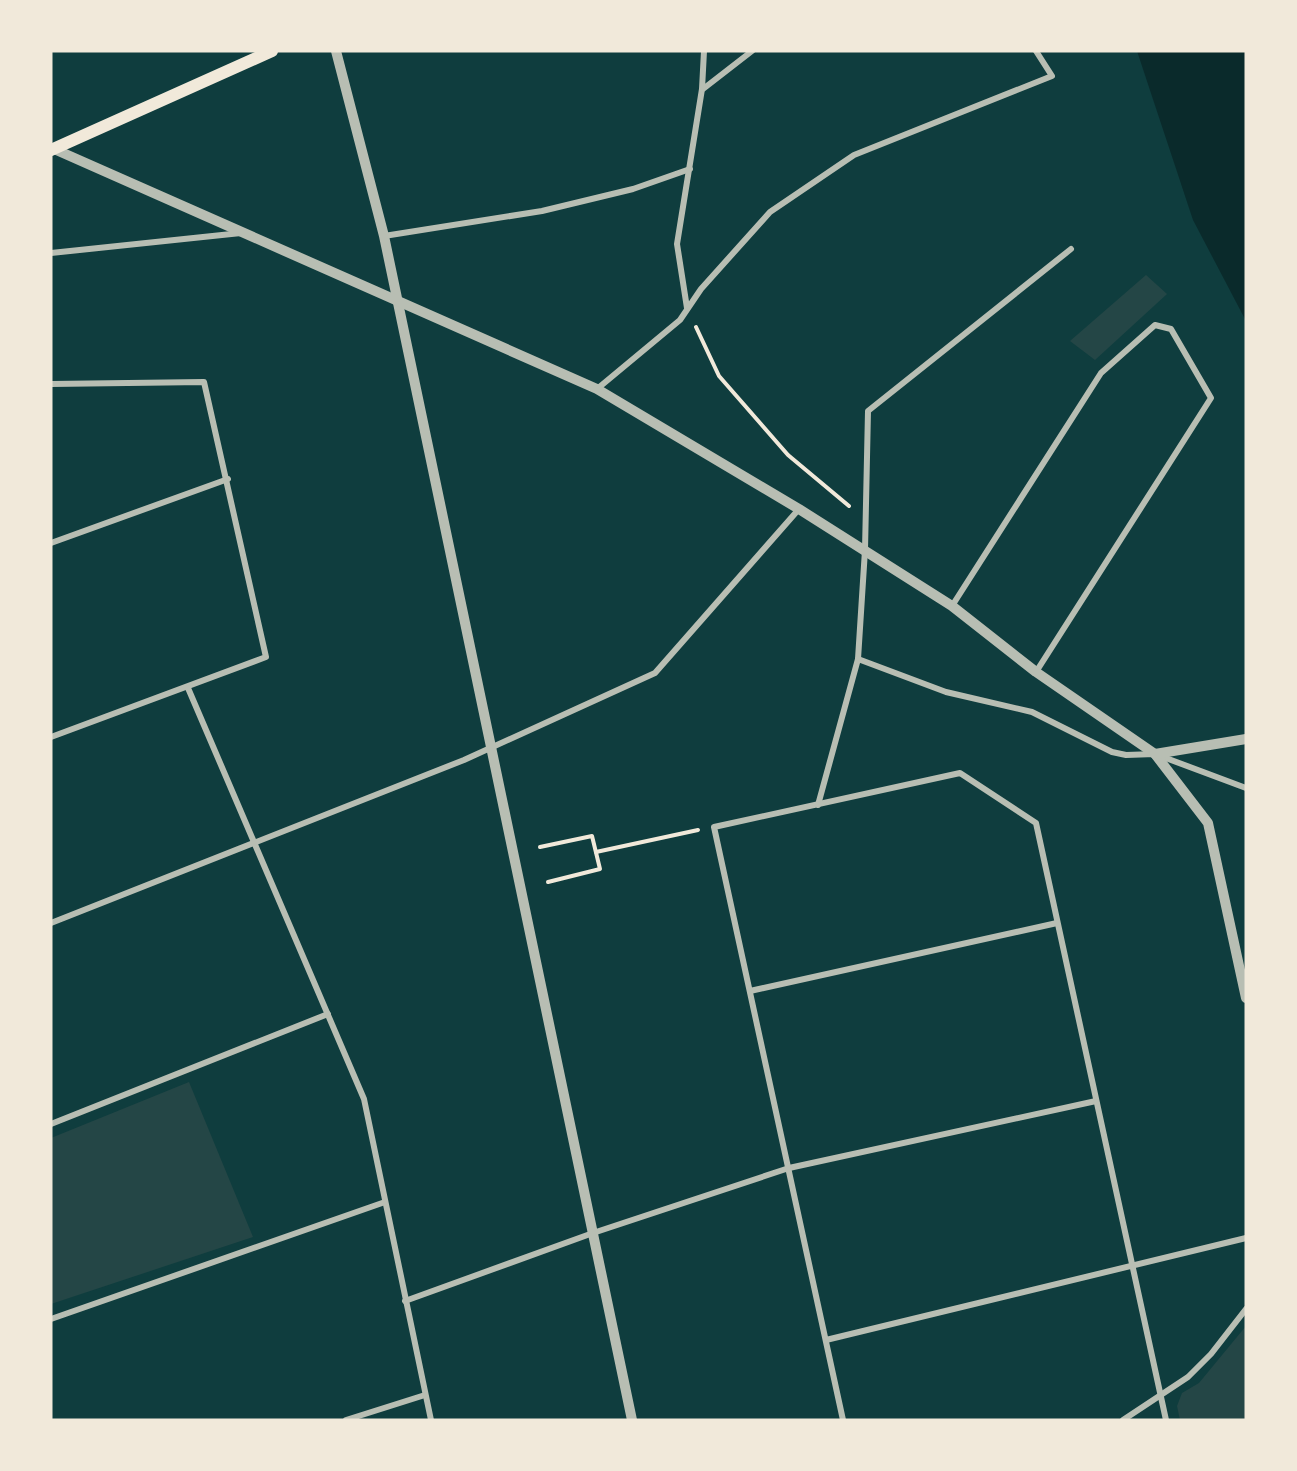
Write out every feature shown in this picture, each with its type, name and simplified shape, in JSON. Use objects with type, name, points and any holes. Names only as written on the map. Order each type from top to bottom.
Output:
[{"type":"main road","points":[[52,150],[272,51]]},
{"type":"street","points":[[336,51],[384,236],[632,1420]]},
{"type":"street","points":[[687,309],[677,244],[702,89],[704,51]]},
{"type":"street","points":[[702,89],[752,51]]},
{"type":"street","points":[[597,389],[680,320],[701,289],[770,212],[854,155],[1052,76],[1036,51]]},
{"type":"street","points":[[52,150],[247,233],[597,389],[799,509],[952,606],[1036,672],[1155,754],[1246,788]]},
{"type":"street","points":[[384,236],[542,212],[633,189],[690,169]]},
{"type":"street","points":[[51,253],[247,233]]},
{"type":"street","points":[[818,805],[858,659],[865,550],[868,411],[1071,249]]},
{"type":"street","points":[[952,606],[1101,373],[1155,325],[1171,329],[1211,398],[1036,672]]},
{"type":"street","points":[[51,384],[204,382],[228,479],[266,657],[188,688],[51,737]]},
{"type":"street","points":[[51,543],[228,479]]},
{"type":"street","points":[[51,923],[492,748],[655,673],[799,509]]},
{"type":"street","points":[[858,659],[946,692],[1032,712],[1112,752],[1126,755],[1155,754],[1246,740]]},
{"type":"street","points":[[188,688],[364,1099],[431,1420]]},
{"type":"street","points":[[1155,754],[1208,823],[1246,998]]},
{"type":"street","points":[[843,1420],[714,827],[960,773],[1036,823],[1166,1420]]},
{"type":"street","points":[[750,991],[1058,923]]},
{"type":"street","points":[[51,1124],[327,1014]]},
{"type":"street","points":[[405,1300],[593,1233],[789,1168],[1096,1101]]},
{"type":"street","points":[[51,1318],[385,1202]]},
{"type":"street","points":[[826,1340],[1246,1238]]},
{"type":"street","points":[[1124,1420],[1188,1377],[1211,1354],[1246,1309]]},
{"type":"street","points":[[346,1420],[425,1395]]},
{"type":"path","points":[[687,309],[719,376],[788,455],[866,520]]},
{"type":"path","points":[[596,852],[714,827]]},
{"type":"path","points":[[540,847],[592,836],[600,869],[548,882]]},
{"type":"shaded area","points":[[1137,51],[1246,51],[1246,321],[1193,220]]},
{"type":"shaded area","points":[[1146,275],[1167,294],[1095,360],[1070,341]]},
{"type":"shaded area","points":[[189,1082],[253,1237],[51,1304],[51,1138]]},
{"type":"shaded area","points":[[1246,1326],[1246,1420],[1180,1420],[1177,1406],[1182,1393],[1199,1383]]}]
